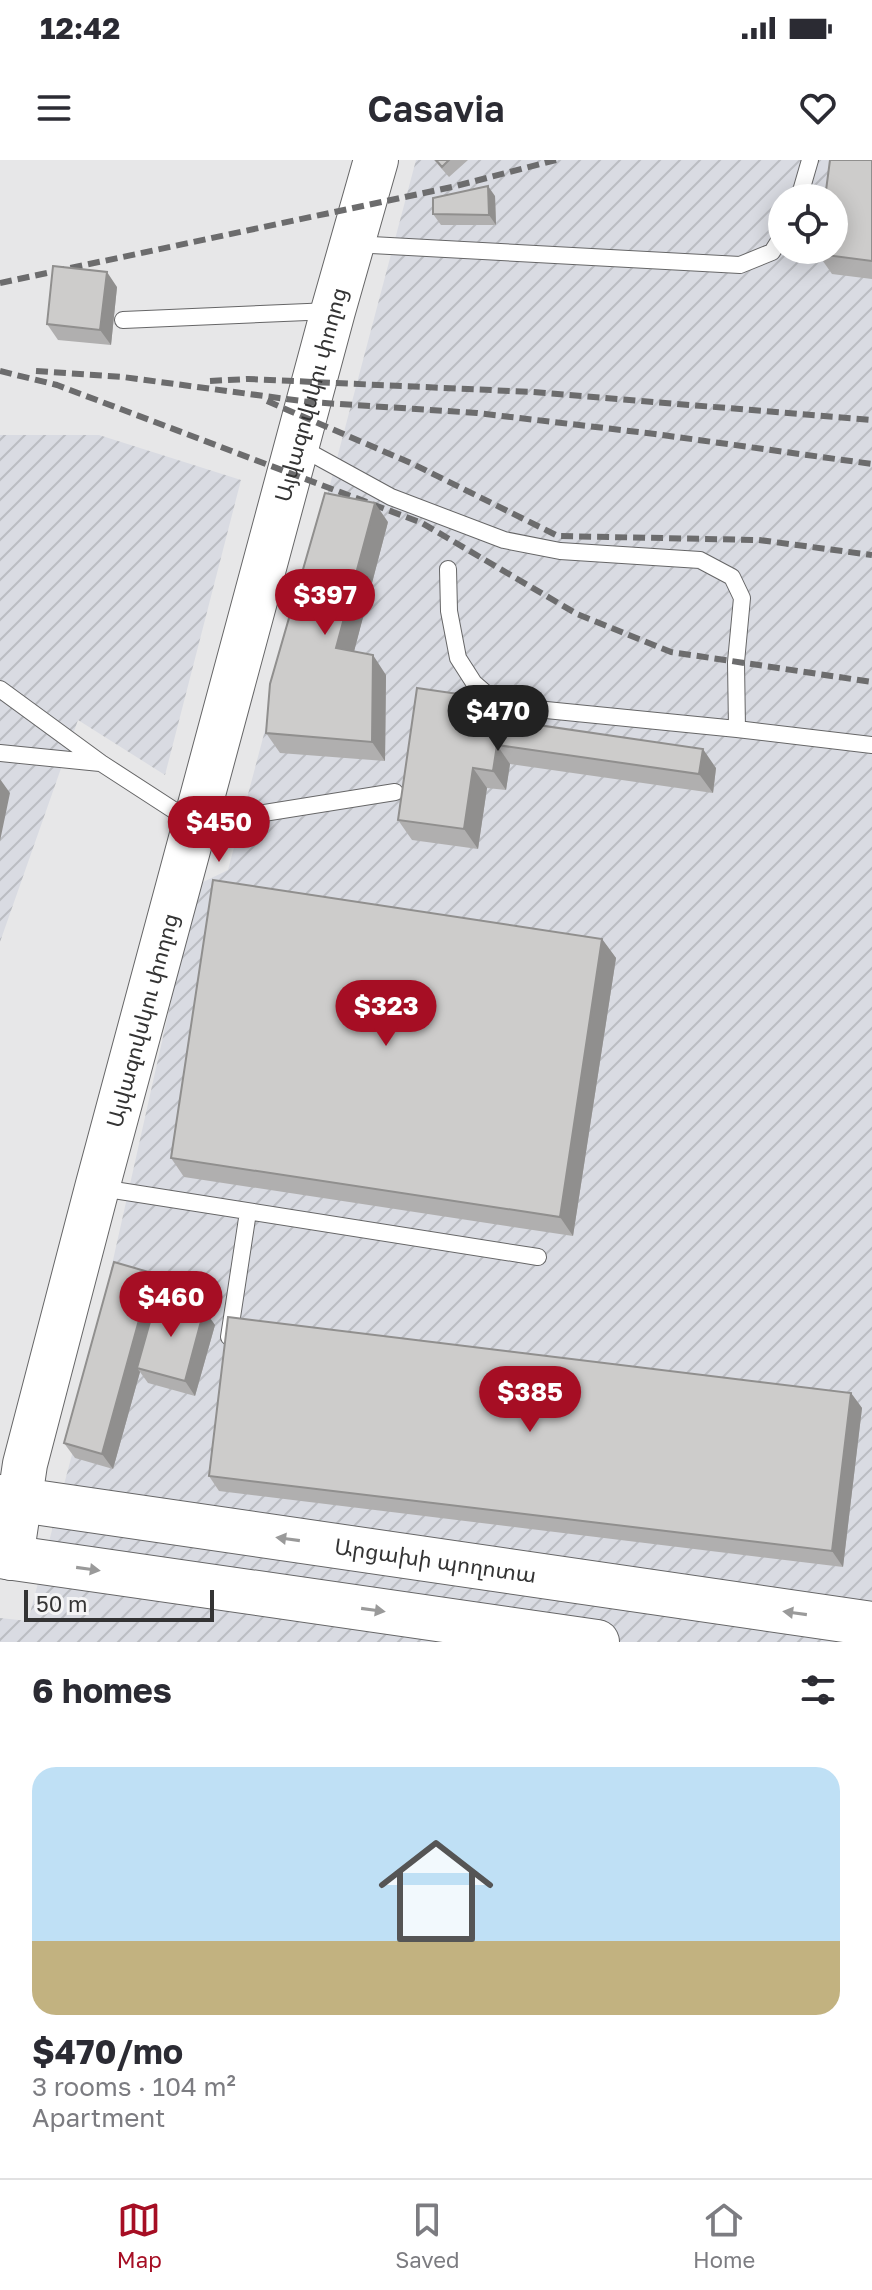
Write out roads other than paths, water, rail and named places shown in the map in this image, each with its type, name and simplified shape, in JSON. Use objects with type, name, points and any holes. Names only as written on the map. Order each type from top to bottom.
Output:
[{"type":"main road","name":"Այվազովսկու փողոց","points":[[6,1557],[10,1498],[25,1464],[376,160]]},
{"type":"main road","name":"Արցախի պողոտա","points":[[10,1498],[872,1624]]},
{"type":"main road","points":[[6,1557],[597,1642]]},
{"type":"lane","points":[[803,184],[810,160]]},
{"type":"lane","points":[[352,244],[740,265],[768,254]]},
{"type":"lane","points":[[123,320],[333,311]]},
{"type":"lane","points":[[298,446],[391,497],[504,540],[560,551],[700,560],[732,577],[742,598],[736,662],[737,729]]},
{"type":"lane","points":[[448,569],[449,611],[458,658],[474,683],[496,702],[516,707],[872,745]]},
{"type":"lane","points":[[0,689],[101,763],[195,824],[395,792]]},
{"type":"lane","points":[[0,753],[101,763]]},
{"type":"lane","points":[[97,1188],[538,1257]]},
{"type":"lane","points":[[226,1353],[248,1212]]},
{"type":"railway","points":[[0,283],[452,187],[556,160]]},
{"type":"railway","points":[[0,371],[57,385],[422,523],[577,614],[671,652],[872,682]]},
{"type":"railway","points":[[36,371],[123,377],[309,402],[477,413],[872,464]]},
{"type":"railway","points":[[210,381],[248,379],[533,392],[872,420]]},
{"type":"railway","points":[[267,401],[413,464],[558,536],[759,540],[872,555]]}]
